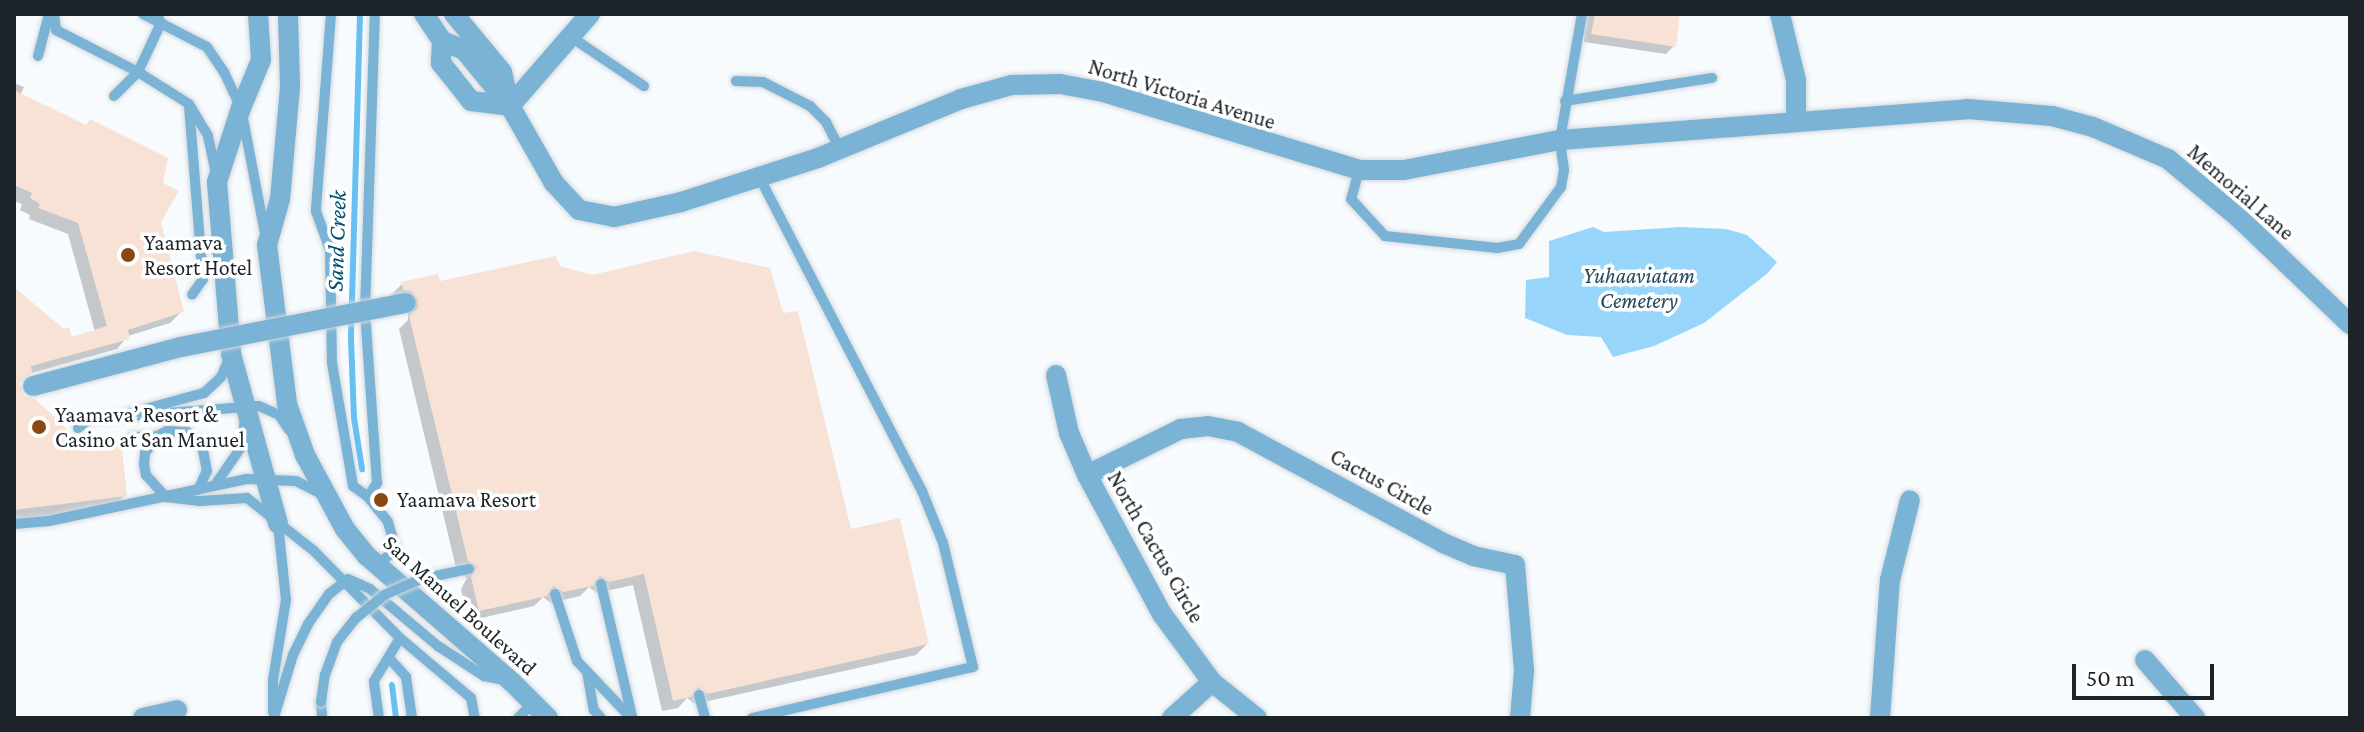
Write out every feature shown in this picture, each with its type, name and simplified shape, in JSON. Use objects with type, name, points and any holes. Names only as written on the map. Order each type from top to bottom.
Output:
[{"type":"street","points":[[258,14],[261,60],[241,108],[217,182],[231,354],[278,524]]},
{"type":"street","name":"San Manuel Boulevard","points":[[288,14],[290,87],[280,199],[267,245],[287,404],[305,455],[345,529],[376,566],[512,682],[548,718]]},
{"type":"street","points":[[424,14],[442,41],[441,63],[471,101],[510,106]]},
{"type":"street","points":[[454,14],[502,72],[510,106]]},
{"type":"street","points":[[510,106],[590,14]]},
{"type":"street","points":[[1780,14],[1796,80],[1796,120]]},
{"type":"street","name":"North Victoria Avenue","points":[[510,106],[554,183],[579,210],[614,217],[639,214],[759,177],[840,149],[961,99],[1012,85],[1060,84],[1103,92],[1359,170],[1404,170],[1560,140],[1796,120]]},
{"type":"street","name":"Memorial Lane","points":[[1796,120],[1968,109],[2052,116],[2093,127],[2168,159],[2207,189],[2350,324]]},
{"type":"street","points":[[33,386],[181,347],[406,303]]},
{"type":"street","name":"North Cactus Circle","points":[[1056,375],[1069,433],[1087,475],[1162,614],[1212,682],[1257,718]]},
{"type":"street","name":"Cactus Circle","points":[[1087,475],[1181,429],[1208,426],[1238,432],[1443,543],[1473,556],[1515,565],[1524,671],[1520,718]]},
{"type":"street","points":[[1880,718],[1890,580],[1910,500]]},
{"type":"street","points":[[2145,660],[2195,718]]},
{"type":"street","points":[[1172,718],[1212,682]]},
{"type":"street","points":[[143,718],[177,710]]},
{"type":"lane","points":[[38,56],[51,14]]},
{"type":"lane","points":[[51,14],[56,30],[138,72],[189,104],[208,136],[217,182]]},
{"type":"lane","points":[[143,14],[159,18],[207,47],[224,72],[241,108],[267,245]]},
{"type":"lane","points":[[331,14],[316,211],[330,250],[332,363],[353,486],[368,497],[388,522],[396,550],[376,566]]},
{"type":"lane","points":[[368,497],[377,483],[365,311],[375,14]]},
{"type":"lane","points":[[1359,170],[1351,199],[1385,236],[1497,248],[1519,244],[1561,187],[1564,170],[1560,140],[1582,14]]},
{"type":"lane","points":[[114,96],[138,72],[159,18]]},
{"type":"lane","points":[[571,37],[644,86]]},
{"type":"lane","points":[[1565,101],[1712,78]]},
{"type":"lane","points":[[736,81],[763,82],[810,106],[826,122],[840,149]]},
{"type":"lane","points":[[189,104],[203,279],[192,295]]},
{"type":"lane","points":[[752,718],[973,667],[936,521],[759,177]]},
{"type":"lane","points":[[123,416],[136,409],[204,393],[221,377],[231,354]]},
{"type":"lane","points":[[78,428],[89,419],[259,406],[279,415],[305,455]]},
{"type":"lane","points":[[226,479],[244,443],[245,407]]},
{"type":"lane","points":[[198,490],[207,471],[202,445],[187,432],[167,431],[149,443],[144,464],[146,475],[166,497],[200,501],[247,498],[314,551],[400,638],[471,698],[475,718]]},
{"type":"lane","points":[[132,437],[157,436]]},
{"type":"lane","points":[[207,459],[226,479]]},
{"type":"lane","points":[[14,524],[49,521],[166,497],[215,485],[226,479],[296,481],[325,495]]},
{"type":"lane","points":[[274,717],[273,680],[286,600],[278,524]]},
{"type":"lane","points":[[322,718],[325,675],[337,642],[356,618],[384,595],[421,579],[469,569]]},
{"type":"lane","points":[[274,717],[293,655],[308,624],[342,581],[348,579],[370,589],[438,646],[484,676],[512,682]]},
{"type":"lane","points":[[601,584],[632,718]]},
{"type":"lane","points":[[555,594],[568,643],[587,671],[632,718]]},
{"type":"lane","points":[[379,718],[374,681],[400,638]]},
{"type":"lane","points":[[390,659],[406,677],[412,718]]},
{"type":"lane","points":[[587,671],[594,710],[601,718]]},
{"type":"lane","points":[[699,695],[705,718]]},
{"type":"lane","points":[[518,718],[533,703]]},
{"type":"green space","name":"Yuhaaviatam Cemetery","points":[[1593,227],[1604,232],[1681,227],[1726,229],[1747,235],[1777,262],[1768,273],[1704,323],[1654,346],[1613,357],[1601,337],[1567,335],[1525,318],[1526,280],[1549,277],[1549,241]]},
{"type":"building","points":[[1595,14],[1680,14],[1676,47],[1591,34]]},
{"type":"building","name":"Yaamava Resort Hotel","points":[[14,90],[86,125],[90,119],[168,158],[163,183],[179,191],[161,222],[184,312],[128,330],[130,339],[31,366],[32,373],[20,383],[24,396],[35,399],[81,442],[121,440],[127,496],[14,510],[14,287],[64,329],[69,327],[72,337],[107,326],[78,223],[38,208],[40,204],[30,198],[32,193],[14,185]]},
{"type":"building","points":[[694,251],[770,268],[783,313],[798,311],[851,529],[900,518],[929,644],[707,694],[698,687],[691,697],[673,701],[644,574],[609,582],[600,576],[593,586],[563,592],[553,586],[547,596],[479,611],[471,577],[477,567],[468,561],[409,316],[418,308],[418,300],[411,291],[403,290],[401,282],[438,274],[440,281],[556,256],[560,266],[592,275]]},
{"type":"waterway","name":"Sand Creek","points":[[360,14],[351,340],[354,418],[362,469]]},
{"type":"waterway","name":"Sand Creek","points":[[392,685],[396,718]]},
{"type":"place","name":"Yaamava Resort Hotel","points":[[128,255]]},
{"type":"place","name":"Yaamava’ Resort & Casino at San Manuel","points":[[39,427]]},
{"type":"place","name":"Yaamava Resort","points":[[381,500]]}]
